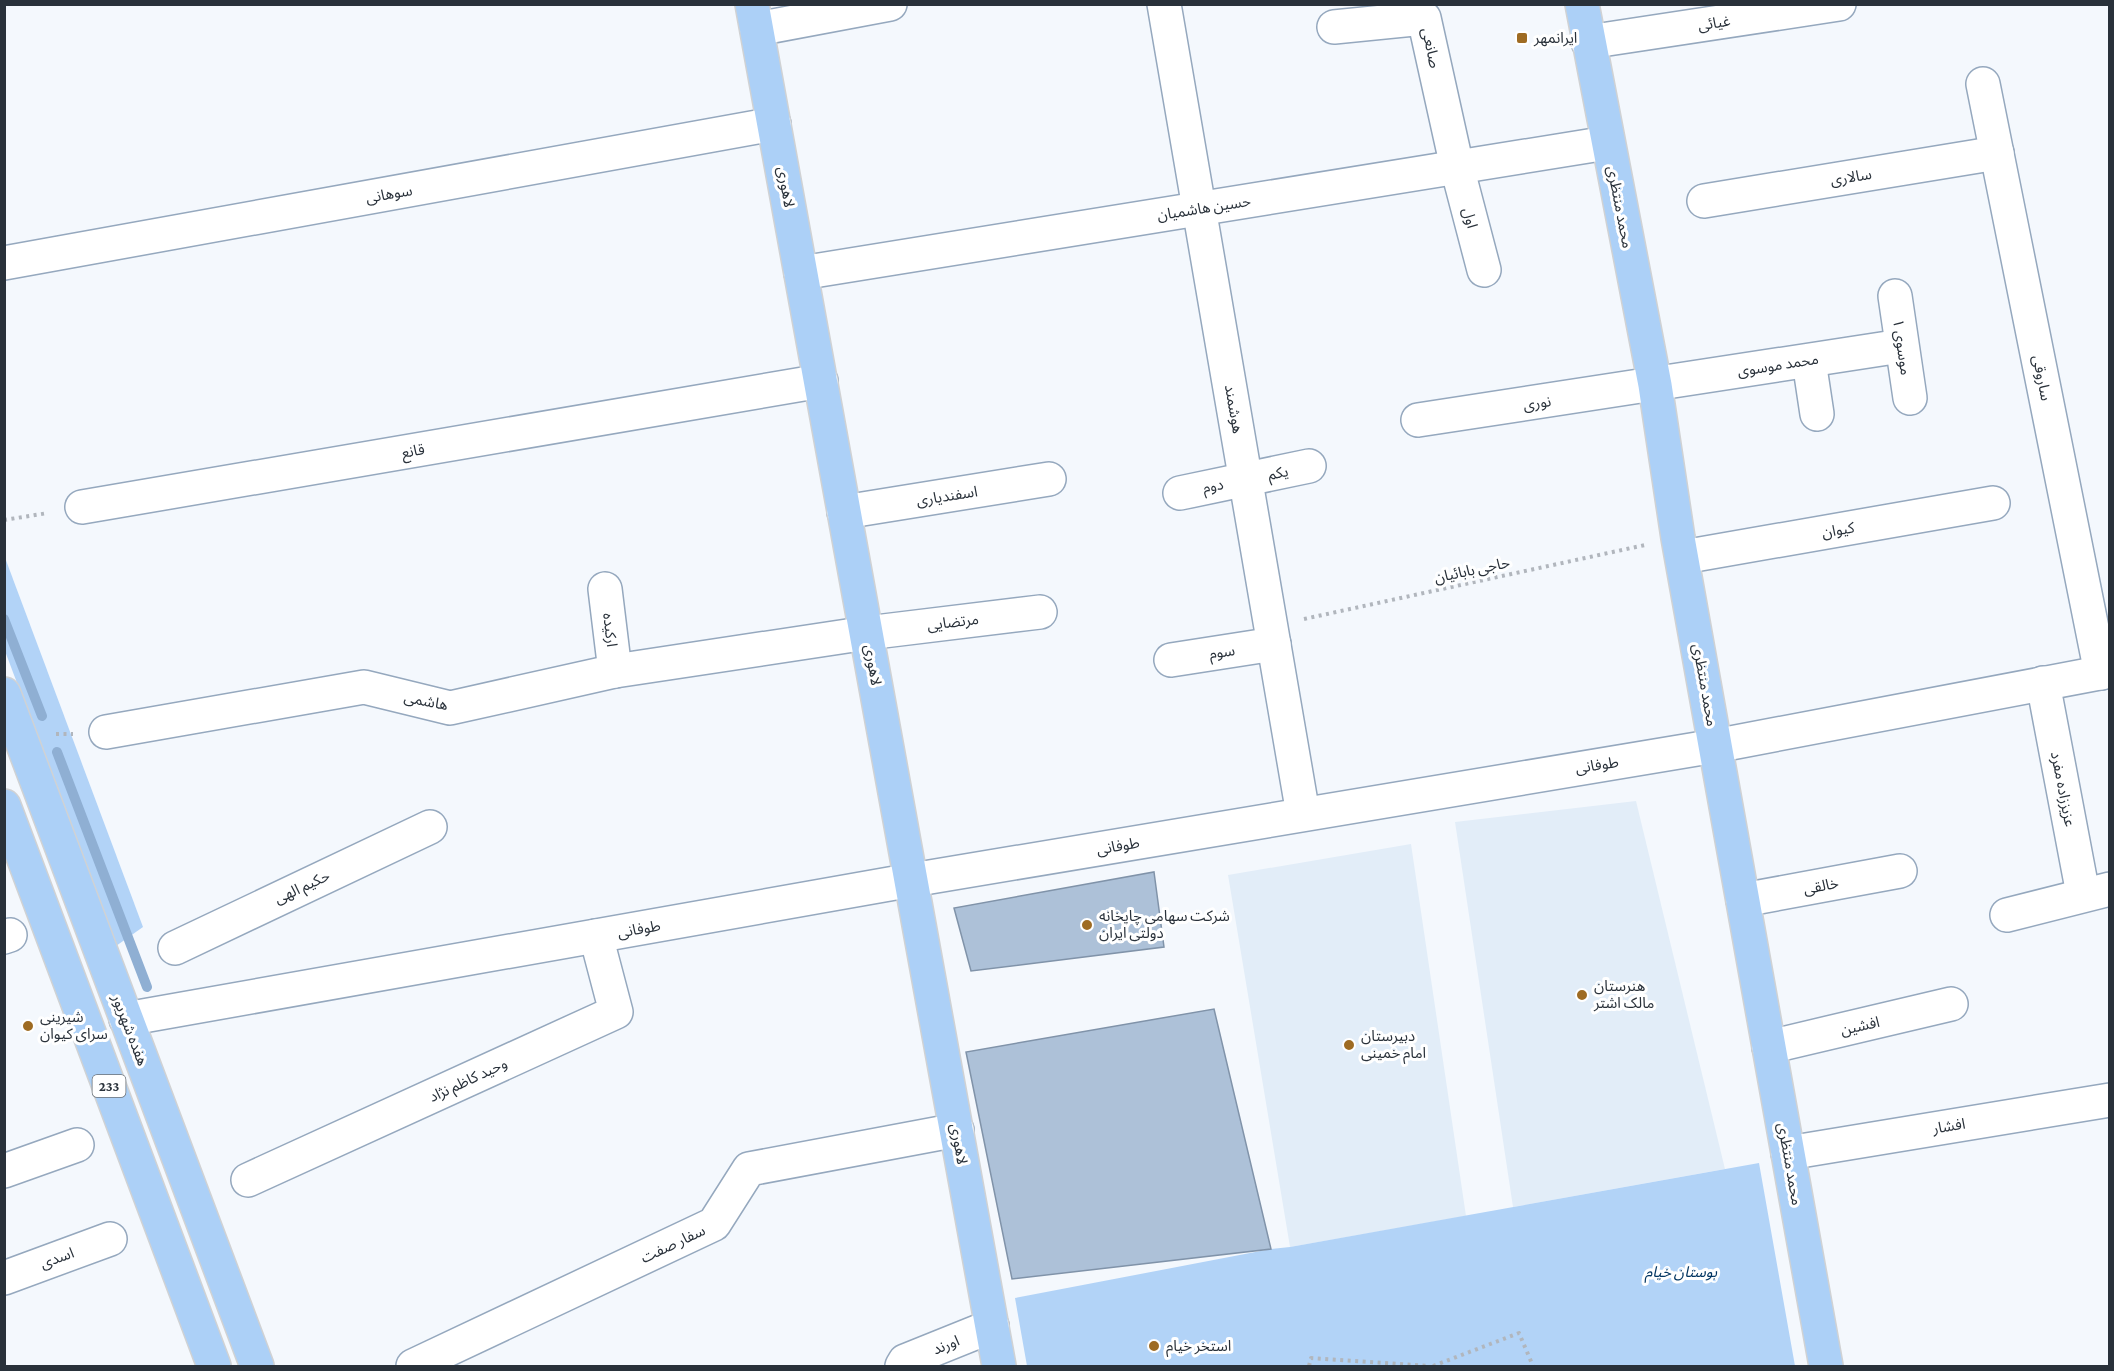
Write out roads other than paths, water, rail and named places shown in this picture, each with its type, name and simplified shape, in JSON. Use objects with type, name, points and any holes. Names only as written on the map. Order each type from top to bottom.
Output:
[{"type":"main road","name":"محمد منتظری","points":[[1582,4],[1655,385],[1715,746],[1826,1366]]},
{"type":"main road","name":"لاهوری","points":[[755,17],[999,1366]]},
{"type":"main road","name":"هفده شهریور","points":[[4,694],[257,1366]]},
{"type":"main road","name":"233","points":[[4,806],[214,1366]]},
{"type":"street","points":[[755,17],[890,4]]},
{"type":"street","name":"هوشمند","points":[[1164,4],[1303,814]]},
{"type":"street","name":"غیائی","points":[[1588,42],[1839,4]]},
{"type":"street","name":"صانعی","points":[[1334,27],[1424,18],[1457,167]]},
{"type":"street","name":"ساروقی","points":[[1983,84],[2105,672]]},
{"type":"street","name":"سوهانی","points":[[4,263],[774,124]]},
{"type":"street","name":"حسین هاشمیان","points":[[801,273],[1607,143]]},
{"type":"street","name":"سالاری","points":[[1704,201],[1997,153]]},
{"type":"street","name":"اول","points":[[1457,167],[1484,270]]},
{"type":"street","name":"موسوی ۱","points":[[1895,296],[1910,398]]},
{"type":"street","name":"محمد موسوی","points":[[1655,385],[1901,346]]},
{"type":"street","points":[[1809,361],[1816,414]]},
{"type":"street","name":"قانع","points":[[82,507],[821,381]]},
{"type":"street","name":"نوری","points":[[1418,420],[1655,385]]},
{"type":"street","name":"یکم","points":[[1246,480],[1310,466]]},
{"type":"street","name":"اسفندیاری","points":[[844,512],[1049,479]]},
{"type":"street","name":"دوم","points":[[1180,493],[1246,480]]},
{"type":"street","name":"کیوان","points":[[1681,548],[1993,503]]},
{"type":"street","name":"ارکیده","points":[[605,589],[615,671]]},
{"type":"street","name":"مرتضایی","points":[[867,633],[1040,612]]},
{"type":"street","name":"هاشمی","points":[[106,732],[363,687],[450,708],[615,671],[867,633]]},
{"type":"street","name":"سوم","points":[[1171,660],[1273,635]]},
{"type":"street","name":"طوفانی","points":[[126,1019],[912,880],[1715,746],[2105,672]]},
{"type":"street","name":"عزیززاده مفرد","points":[[2043,683],[2096,892]]},
{"type":"street","name":"حکیم الهی","points":[[175,948],[430,827]]},
{"type":"street","name":"خالقی","points":[[1743,900],[1900,871]]},
{"type":"street","points":[[2007,915],[2096,892]]},
{"type":"street","name":"وحید کاظم نژاد","points":[[248,1180],[616,1012],[596,936]]},
{"type":"street","name":"افشین","points":[[1769,1047],[1951,1004]]},
{"type":"street","name":"افشار","points":[[1788,1153],[2109,1100]]},
{"type":"street","name":"سفار صفت","points":[[413,1366],[714,1224],[749,1169],[957,1130]]},
{"type":"street","points":[[4,1171],[77,1145]]},
{"type":"street","name":"اسدی","points":[[4,1278],[110,1239]]},
{"type":"street","name":"اورند","points":[[902,1366],[905,1361],[992,1326]]},
{"type":"waterway","points":[[4,619],[42,716]]},
{"type":"waterway","points":[[57,752],[147,987]]},
{"type":"place","name":"ایرانمهر","points":[[1522,38]]},
{"type":"place","name":"شرکت سهامی چاپخانه دولتی ایران","points":[[1087,925]]},
{"type":"place","name":"هنرستان مالک اشتر","points":[[1582,995]]},
{"type":"place","name":"شیرینی سرای کیوان","points":[[28,1026]]},
{"type":"place","name":"دبیرستان امام خمینی","points":[[1349,1045]]},
{"type":"place","name":"استخر خیام","points":[[1154,1346]]},
{"type":"park label","name":"بوستان خیام","points":[[1681,1272]]}]
